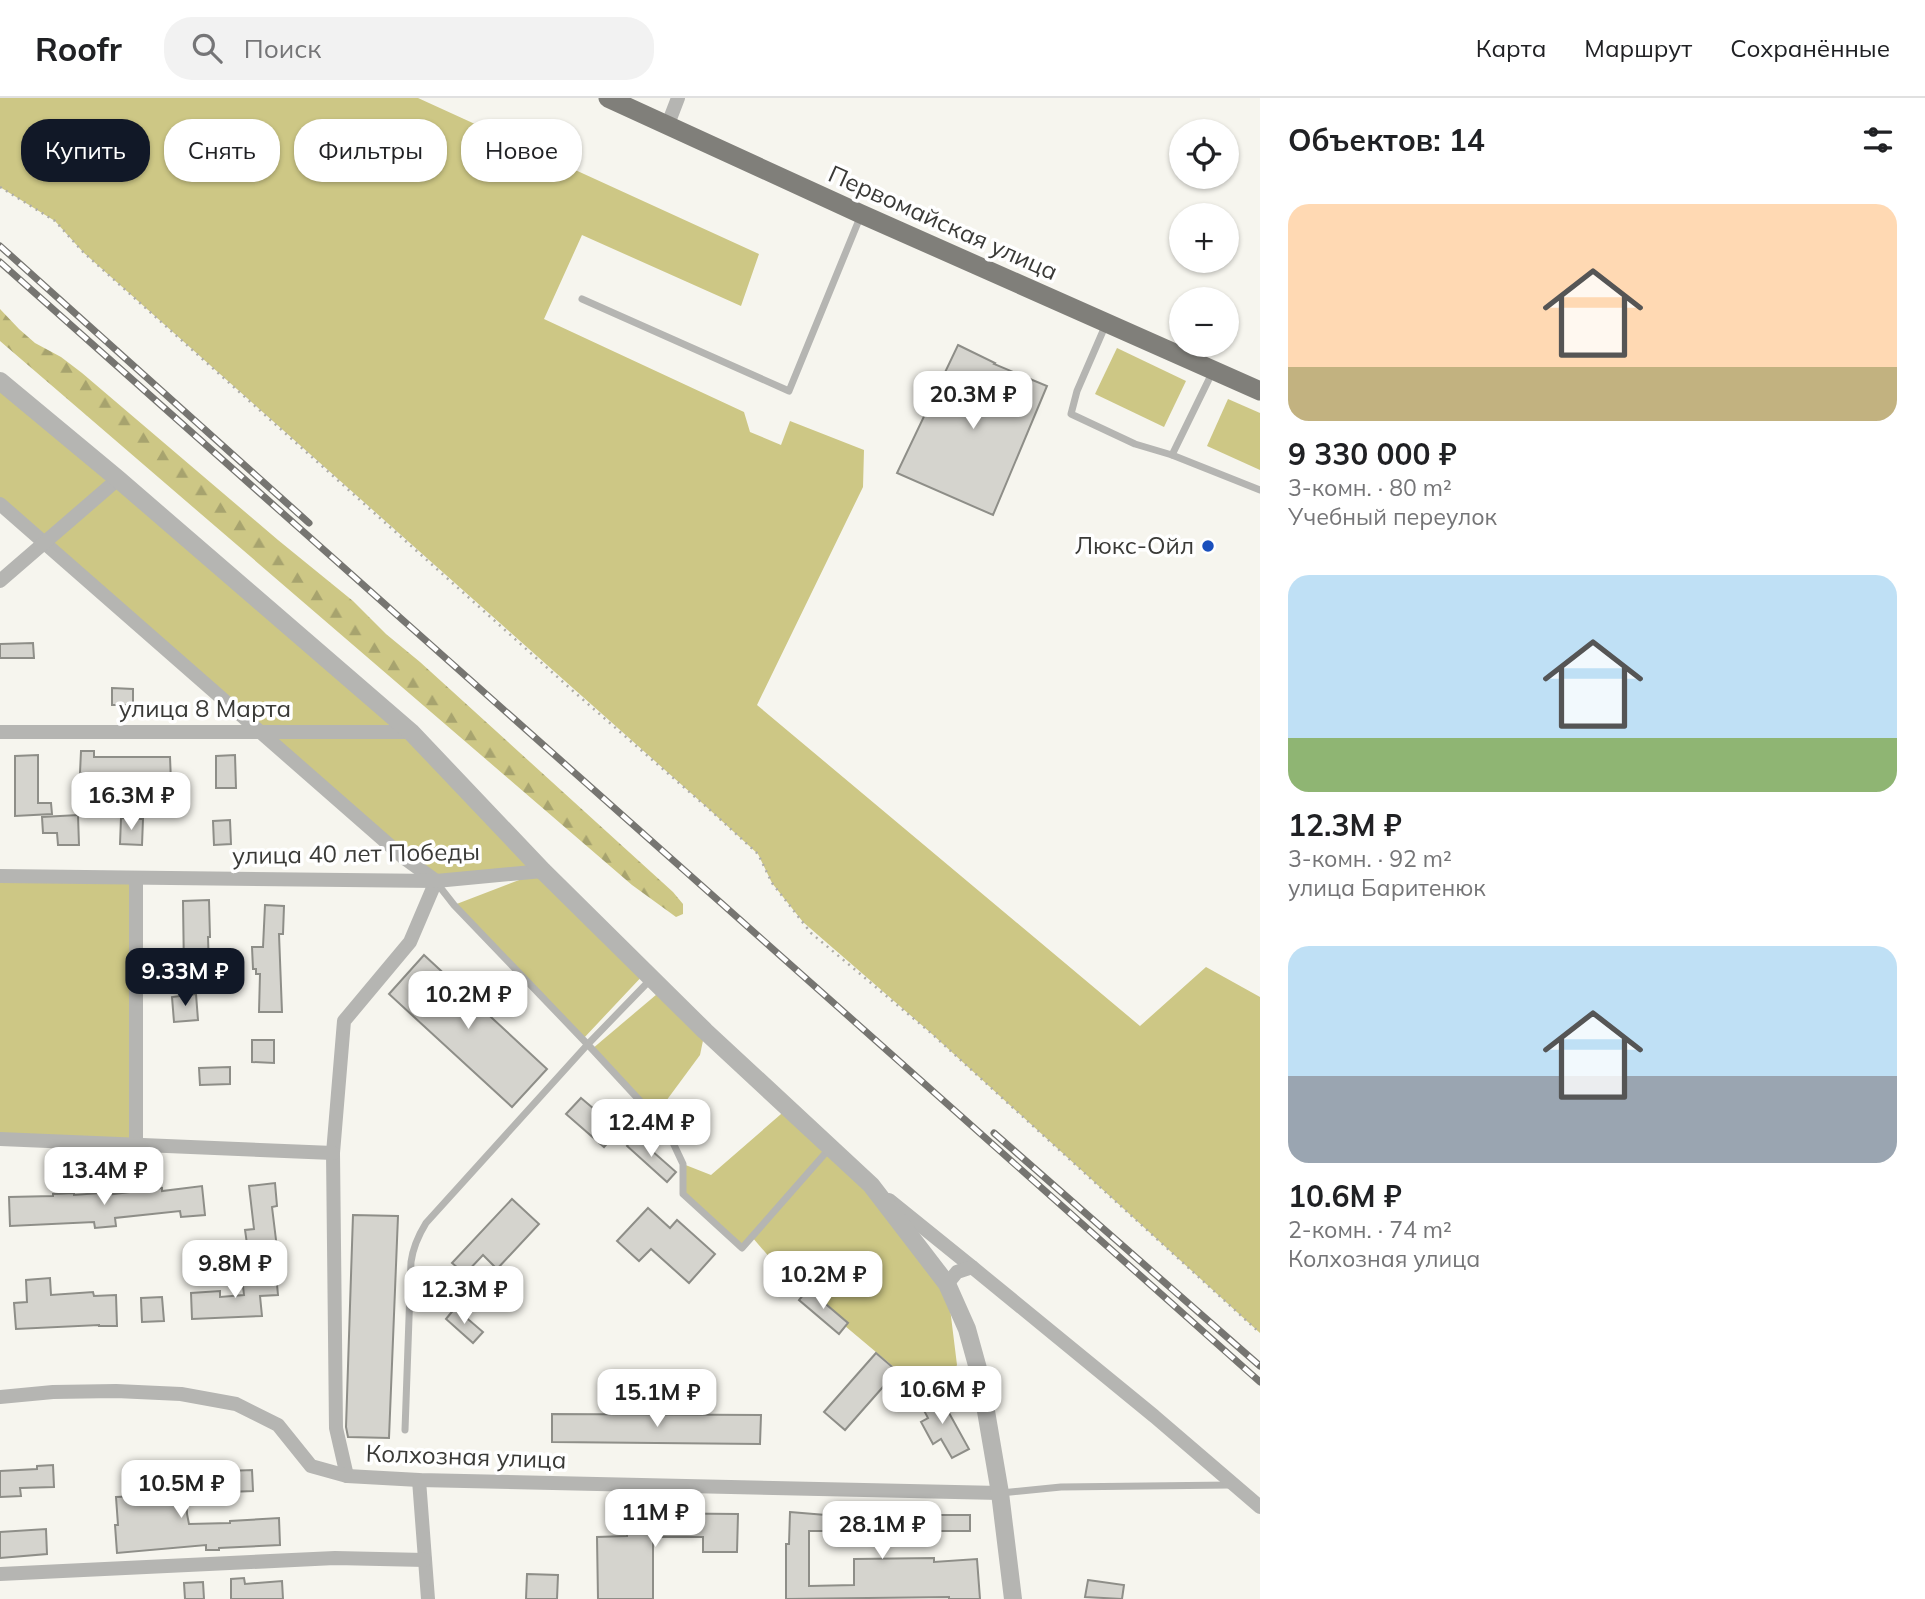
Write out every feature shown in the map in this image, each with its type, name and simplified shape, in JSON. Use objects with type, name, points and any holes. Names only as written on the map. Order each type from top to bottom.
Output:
[{"type":"main road","name":"Первомайская улица","points":[[608,98],[861,214],[1260,391]]},
{"type":"street","points":[[668,124],[678,98]]},
{"type":"street","points":[[0,381],[118,479],[411,732],[543,871],[705,1031],[871,1185],[1154,1416],[1260,1507]]},
{"type":"street","points":[[0,581],[118,479]]},
{"type":"street","points":[[0,504],[403,857],[436,881],[410,942],[344,1021],[333,1153],[335,1428],[346,1476]]},
{"type":"street","name":"улица 8 Марта","points":[[0,732],[411,732]]},
{"type":"street","name":"улица 40 лет Победы","points":[[0,876],[436,881],[543,871]]},
{"type":"street","points":[[136,878],[136,1145]]},
{"type":"street","points":[[0,1139],[333,1153]]},
{"type":"street","points":[[871,1185],[947,1284],[967,1329],[974,1352],[1000,1493],[1013,1599]]},
{"type":"street","points":[[947,1284],[957,1272],[972,1267]]},
{"type":"street","name":"Колхозная улица","points":[[0,1397],[53,1392],[116,1391],[181,1394],[236,1404],[278,1425],[311,1466],[346,1476],[419,1480],[1000,1493]]},
{"type":"street","points":[[419,1480],[428,1599]]},
{"type":"street","points":[[0,1574],[335,1558],[425,1560]]},
{"type":"lane","points":[[582,299],[789,391],[861,214]]},
{"type":"lane","points":[[1107,323],[1077,390],[1071,414],[1135,444],[1172,455],[1260,490]]},
{"type":"lane","points":[[1172,455],[1213,370]]},
{"type":"lane","points":[[436,881],[454,905],[667,1130],[683,1164],[683,1194],[742,1248],[831,1148]]},
{"type":"lane","points":[[405,1430],[411,1262],[419,1233],[434,1213],[588,1044],[652,978]]},
{"type":"lane","points":[[1000,1493],[1061,1486],[1235,1485]]},
{"type":"path","points":[[0,187],[55,221],[94,261],[573,691],[720,819],[758,854],[772,883],[811,933],[932,1034],[1260,1334]]},
{"type":"green space","points":[[0,98],[418,98],[464,119],[461,119],[461,182],[582,182],[582,173],[759,254],[741,306],[582,235],[544,319],[744,412],[750,432],[781,445],[790,421],[864,450],[863,487],[757,705],[1140,1026],[1206,967],[1260,997],[1260,1333],[932,1034],[803,922],[772,883],[758,854],[710,810],[83,252],[55,221],[0,187]]},
{"type":"green space","points":[[0,309],[35,343],[61,357],[82,373],[353,601],[386,634],[673,892],[683,904],[683,914],[676,917],[632,885],[0,341]]},
{"type":"green space","points":[[1117,348],[1186,381],[1164,427],[1095,394]]},
{"type":"green space","points":[[0,381],[411,732],[646,972],[583,1039],[454,905],[540,872],[436,881],[0,504]]},
{"type":"green space","points":[[1228,399],[1260,413],[1260,470],[1207,446]]},
{"type":"green space","points":[[0,876],[136,878],[136,1145],[0,1139]]},
{"type":"green space","points":[[663,989],[705,1031],[700,1055],[655,1116],[592,1049]]},
{"type":"green space","points":[[788,1108],[871,1185],[947,1284],[957,1365],[951,1376],[920,1389],[845,1326],[847,1323],[809,1289],[805,1293],[752,1237],[742,1248],[683,1194],[683,1164],[711,1175]]},
{"type":"building","points":[[958,345],[994,364],[1047,386],[993,515],[897,473]]},
{"type":"building","points":[[33,643],[34,658],[0,658],[0,644]]},
{"type":"building","points":[[112,688],[133,689],[133,705],[112,705]]},
{"type":"building","points":[[81,751],[94,751],[94,757],[170,757],[171,782],[143,783],[143,788],[113,788],[113,773],[80,773]]},
{"type":"building","points":[[38,755],[38,803],[51,803],[52,814],[15,816],[15,756]]},
{"type":"building","points":[[235,755],[236,788],[216,788],[216,756]]},
{"type":"building","points":[[78,815],[79,845],[58,845],[57,833],[43,833],[42,817]]},
{"type":"building","points":[[121,818],[143,819],[142,845],[120,844]]},
{"type":"building","points":[[230,820],[231,844],[214,845],[213,821]]},
{"type":"building","points":[[209,900],[209,971],[184,973],[183,901]]},
{"type":"building","points":[[265,905],[284,906],[283,934],[279,934],[282,1012],[259,1012],[260,974],[256,974],[256,969],[253,969],[252,947],[263,947]]},
{"type":"building","points":[[424,955],[547,1069],[512,1107],[389,994]]},
{"type":"building","points":[[196,994],[198,1020],[174,1022],[172,997]]},
{"type":"building","points":[[252,1040],[274,1040],[274,1063],[252,1062]]},
{"type":"building","points":[[230,1067],[230,1084],[200,1085],[199,1068]]},
{"type":"building","points":[[581,1098],[619,1130],[604,1147],[566,1114]]},
{"type":"building","points":[[635,1136],[676,1172],[667,1182],[627,1146]]},
{"type":"building","points":[[275,1183],[277,1206],[272,1207],[277,1248],[248,1251],[245,1230],[254,1229],[249,1186]]},
{"type":"building","points":[[202,1186],[205,1215],[181,1217],[180,1211],[115,1218],[116,1226],[95,1228],[94,1222],[10,1226],[9,1197],[74,1193],[113,1194]]},
{"type":"building","points":[[512,1199],[539,1224],[497,1269],[483,1255],[465,1274],[452,1263]]},
{"type":"building","points":[[648,1208],[670,1228],[677,1220],[715,1254],[689,1283],[651,1249],[639,1261],[617,1241]]},
{"type":"building","points":[[353,1215],[398,1216],[389,1438],[348,1437],[346,1427]]},
{"type":"building","points":[[276,1274],[278,1295],[260,1296],[262,1316],[192,1319],[191,1293],[220,1291],[220,1297],[244,1295],[242,1277]]},
{"type":"building","points":[[50,1278],[51,1295],[93,1292],[94,1296],[116,1295],[117,1326],[16,1329],[14,1303],[27,1302],[26,1280]]},
{"type":"building","points":[[808,1289],[848,1323],[839,1334],[799,1300]]},
{"type":"building","points":[[162,1297],[164,1321],[142,1322],[141,1298]]},
{"type":"building","points":[[455,1308],[483,1332],[473,1343],[446,1319]]},
{"type":"building","points":[[876,1353],[897,1371],[845,1430],[824,1412]]},
{"type":"building","points":[[938,1393],[969,1449],[952,1458],[941,1439],[933,1444],[921,1422],[928,1418],[920,1403]]},
{"type":"building","points":[[552,1414],[761,1415],[760,1444],[552,1442]]},
{"type":"building","points":[[53,1465],[54,1487],[20,1488],[21,1496],[0,1497],[0,1471],[37,1469],[37,1466]]},
{"type":"building","points":[[186,1466],[189,1524],[279,1518],[280,1545],[206,1550],[206,1545],[117,1553],[116,1497],[140,1496],[139,1491],[151,1490],[150,1467]]},
{"type":"building","points":[[252,1470],[253,1491],[229,1492],[228,1471]]},
{"type":"building","points":[[790,1512],[826,1515],[970,1515],[970,1531],[809,1531],[809,1586],[854,1585],[854,1559],[934,1558],[934,1562],[977,1559],[980,1599],[786,1599],[786,1544],[789,1544]]},
{"type":"building","points":[[627,1513],[738,1514],[737,1552],[703,1552],[703,1537],[653,1537],[653,1599],[598,1599],[597,1537],[627,1536]]},
{"type":"building","points":[[46,1529],[47,1554],[0,1558],[0,1532]]},
{"type":"building","points":[[527,1574],[558,1575],[557,1599],[526,1599]]},
{"type":"building","points":[[244,1578],[245,1584],[282,1581],[283,1599],[231,1599],[231,1579]]},
{"type":"building","points":[[1088,1580],[1124,1585],[1122,1599],[1085,1597]]},
{"type":"building","points":[[203,1582],[204,1599],[185,1599],[184,1583]]},
{"type":"railway","points":[[0,246],[309,523]]},
{"type":"railway","points":[[0,262],[1260,1382]]},
{"type":"railway","points":[[994,1133],[1260,1366]]},
{"type":"place","name":"Люкс-Ойл","points":[[1208,546]]}]
